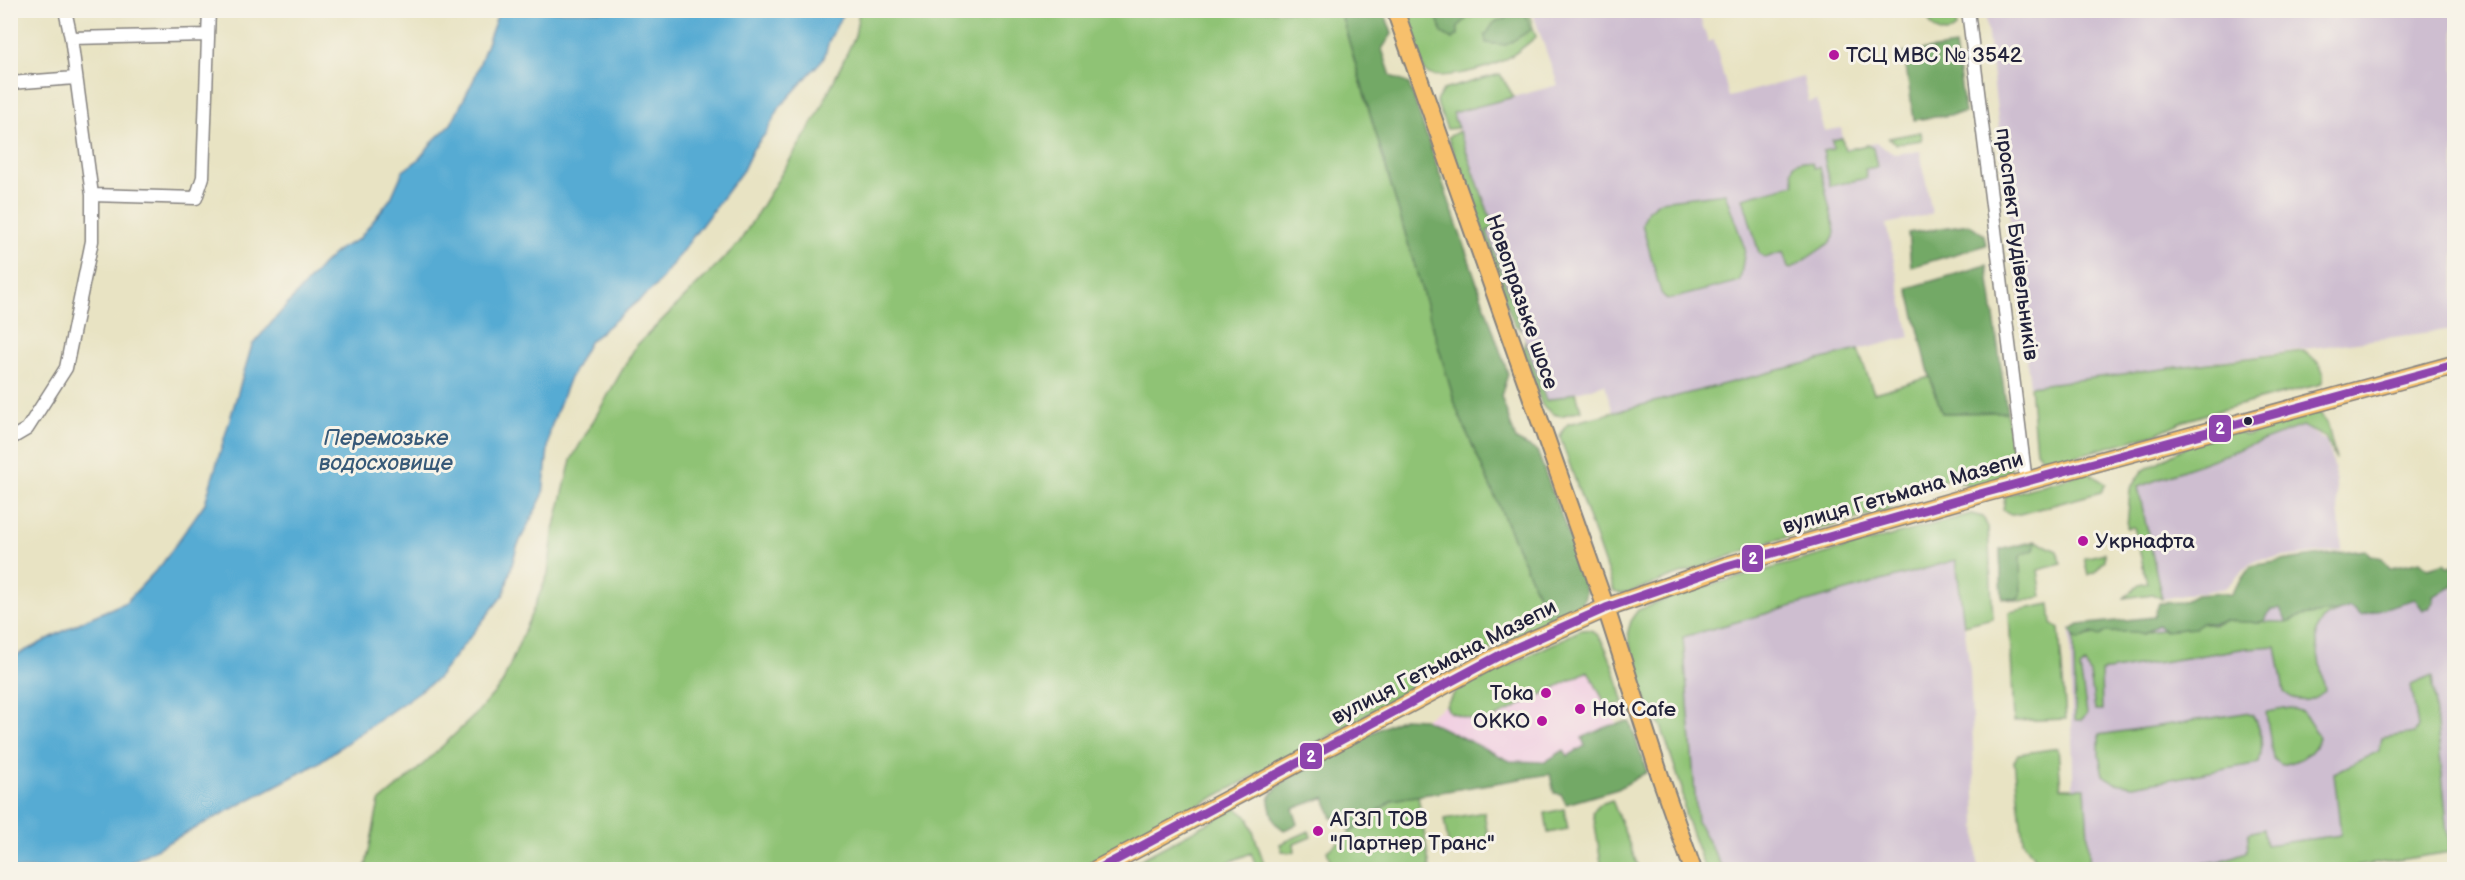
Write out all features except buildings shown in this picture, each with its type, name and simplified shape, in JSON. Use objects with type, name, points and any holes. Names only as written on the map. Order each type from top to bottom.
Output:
[{"type":"highway","name":"вулиця Гетьмана Мазепи","points":[[1096,870],[1504,653],[1606,608],[1727,566],[2454,365]]},
{"type":"main road","name":"Новопразьке шосе","points":[[1395,10],[1606,608],[1693,870]]},
{"type":"street","points":[[10,439],[27,429],[66,368],[92,241],[92,195],[71,38],[65,10]]},
{"type":"street","points":[[92,195],[196,198],[203,177],[209,10]]},
{"type":"street","name":"проспект Будівельників","points":[[1968,10],[2026,482]]},
{"type":"street","points":[[71,38],[207,35]]},
{"type":"street","points":[[10,83],[75,78]]},
{"type":"shaded area","points":[[1532,11],[1698,11],[1708,42],[1714,40],[1729,97],[1803,77],[1809,102],[1817,100],[1824,131],[1841,128],[1845,148],[1876,143],[1894,154],[1920,151],[1932,214],[1886,224],[1910,337],[1613,412],[1605,384],[1546,401],[1487,230],[1494,227],[1452,113],[1558,85]]},
{"type":"shaded area","points":[[1985,11],[2454,11],[2454,329],[2030,386]]},
{"type":"shaded area","points":[[2302,426],[2326,441],[2334,466],[2342,550],[2259,560],[2250,564],[2225,588],[2162,599],[2137,487]]},
{"type":"shaded area","points":[[1956,560],[1970,671],[1978,869],[1723,869],[1697,821],[1683,637]]},
{"type":"shaded area","points":[[2454,588],[2454,849],[2450,852],[2345,869],[2075,869],[2070,629]]},
{"type":"shaded area","points":[[1589,671],[1616,723],[1582,739],[1585,746],[1568,756],[1564,750],[1545,762],[1510,761],[1424,719],[1446,705],[1449,712],[1471,719],[1491,720]]},
{"type":"green space","points":[[859,11],[1340,11],[1457,410],[1549,620],[1407,691],[1352,724],[1079,869],[365,870],[379,802],[414,773],[474,716],[502,684],[548,574],[553,534],[571,460],[636,346],[739,243],[817,116],[855,36]]},
{"type":"green space","points":[[1340,11],[1384,11],[1392,34],[1382,49],[1391,76],[1409,84],[1508,374],[1501,396],[1516,440],[1537,451],[1580,565],[1586,592],[1583,603],[1549,620],[1457,410]]},
{"type":"green space","points":[[1402,11],[1528,11],[1536,37],[1499,63],[1458,74],[1431,75],[1425,72]]},
{"type":"green space","points":[[1435,11],[1501,11],[1494,15],[1480,12],[1471,17],[1465,15],[1466,19],[1458,27],[1458,35],[1452,39],[1442,33]]},
{"type":"green space","points":[[1514,11],[1524,11],[1531,30],[1506,45],[1486,43],[1485,36],[1493,24],[1505,19]]},
{"type":"green space","points":[[1926,11],[1955,11],[1956,28],[1945,33],[1936,30]]},
{"type":"green space","points":[[1955,46],[1965,113],[1914,120],[1904,53]]},
{"type":"green space","points":[[1500,74],[1514,97],[1452,113],[1458,128],[1447,129],[1436,101],[1443,90]]},
{"type":"green space","points":[[1459,131],[1494,228],[1487,231],[1521,329],[1514,324],[1448,137]]},
{"type":"green space","points":[[1921,132],[1922,140],[1896,144],[1889,138]]},
{"type":"green space","points":[[1842,138],[1845,150],[1867,145],[1873,148],[1877,167],[1865,169],[1867,178],[1830,186],[1823,151],[1833,149],[1832,140]]},
{"type":"green space","points":[[1802,161],[1812,163],[1814,168],[1820,167],[1835,231],[1831,242],[1791,269],[1788,268],[1783,252],[1765,258],[1759,253],[1743,198],[1795,184],[1792,171],[1794,164]]},
{"type":"green space","points":[[1725,193],[1745,249],[1740,281],[1667,300],[1661,293],[1642,224],[1648,210],[1660,201]]},
{"type":"green space","points":[[1969,224],[1984,235],[1986,245],[1911,267],[1908,233]]},
{"type":"green space","points":[[1987,265],[2007,412],[1942,413],[1930,377],[1908,288]]},
{"type":"green space","points":[[1525,341],[1546,401],[1576,392],[1581,410],[1561,416],[1553,414],[1542,405],[1523,351]]},
{"type":"green space","points":[[1858,350],[1874,393],[1930,377],[1942,413],[2007,412],[2013,459],[2009,474],[1994,483],[1975,488],[1952,478],[1904,491],[1889,510],[1772,541],[1636,590],[1620,594],[1614,591],[1560,437],[1568,424]]},
{"type":"green space","points":[[2303,351],[2322,369],[2321,384],[2213,412],[2181,422],[2155,434],[2047,464],[2036,451],[2030,386]]},
{"type":"green space","points":[[2301,412],[2320,413],[2327,422],[2336,460],[2325,437],[2302,426],[2138,487],[2162,599],[2153,594],[2124,598],[2139,585],[2147,583],[2134,527],[2127,528],[2130,489],[2142,471],[2191,444],[2233,430],[2246,435],[2262,431],[2266,424]]},
{"type":"green space","points":[[2087,472],[2106,484],[2101,492],[2020,514],[2010,514],[2003,510],[2005,496]]},
{"type":"green space","points":[[1971,514],[1983,517],[1988,528],[1993,618],[1964,625],[1956,560],[1683,637],[1697,821],[1723,869],[1705,869],[1685,815],[1682,789],[1661,726],[1647,706],[1631,651],[1628,631],[1632,618],[1638,610],[1685,592]]},
{"type":"green space","points":[[2036,541],[2057,551],[2062,564],[2038,570],[2042,597],[2020,601],[2002,598],[2000,550]]},
{"type":"green space","points":[[2036,541],[2034,550],[2020,556],[2021,595],[2018,599],[2002,598],[2000,550]]},
{"type":"green space","points":[[2366,550],[2370,555],[2382,558],[2390,569],[2420,561],[2428,568],[2444,563],[2448,567],[2454,566],[2454,586],[2433,596],[2434,603],[2429,609],[2423,610],[2415,599],[2361,615],[2350,607],[2335,612],[2302,616],[2287,622],[2280,609],[2270,610],[2265,621],[2201,622],[2195,628],[2164,631],[2158,625],[2143,634],[2105,632],[2100,636],[2092,633],[2079,640],[2074,637],[2071,630],[2079,625],[2154,617],[2159,603],[2183,602],[2196,595],[2223,593],[2230,595],[2251,566]]},
{"type":"green space","points":[[2105,553],[2105,560],[2095,572],[2088,575],[2084,558]]},
{"type":"green space","points":[[2050,604],[2052,624],[2059,629],[2066,719],[2014,721],[2009,612]]},
{"type":"green space","points":[[2339,612],[2323,620],[2317,630],[2317,647],[2325,691],[2314,698],[2304,701],[2295,699],[2284,692],[2276,646],[2247,648],[2101,672],[2102,710],[2095,710],[2090,674],[2085,664],[2080,668],[2087,714],[2081,720],[2075,720],[2074,637],[2079,640],[2111,631],[2143,634],[2157,630],[2181,630],[2201,622],[2213,625],[2225,621],[2286,622],[2297,616]]},
{"type":"green space","points":[[1581,630],[1590,630],[1602,641],[1612,662],[1624,703],[1607,707],[1588,671],[1491,720],[1471,719],[1449,712],[1446,705],[1455,692]]},
{"type":"green space","points":[[2432,676],[2450,852],[2340,869],[2162,869],[2221,861],[2246,852],[2249,833],[2263,829],[2266,845],[2341,835],[2334,773],[2379,751],[2382,738],[2414,733],[2418,727],[2411,685]]},
{"type":"green space","points":[[2290,708],[2303,712],[2319,737],[2310,753],[2282,765],[2273,759],[2266,712]]},
{"type":"green space","points":[[2245,713],[2252,715],[2256,720],[2260,732],[2259,763],[2133,786],[2115,783],[2103,775],[2099,755],[2099,735]]},
{"type":"green space","points":[[1403,718],[1424,719],[1510,761],[1545,762],[1564,750],[1568,756],[1585,746],[1582,738],[1594,732],[1611,725],[1630,722],[1647,772],[1618,789],[1566,804],[1561,794],[1554,793],[1550,774],[1392,800],[1350,833],[1344,815],[1332,818],[1325,797],[1293,809],[1298,824],[1284,830],[1275,823],[1269,800],[1275,790],[1288,779],[1328,754]]},
{"type":"green space","points":[[2058,748],[2061,788],[2085,788],[2090,869],[2039,869],[2023,841],[2014,761],[2018,754]]},
{"type":"green space","points":[[1418,795],[1430,869],[1333,869],[1327,851],[1394,799]]},
{"type":"green space","points":[[1612,800],[1639,869],[1602,869],[1593,812],[1598,805]]},
{"type":"green space","points":[[1236,808],[1248,817],[1266,869],[1257,869],[1251,853],[1212,869],[1123,869]]},
{"type":"green space","points":[[1564,809],[1568,829],[1548,833],[1545,813]]},
{"type":"green space","points":[[1484,812],[1490,849],[1450,855],[1444,819]]},
{"type":"green space","points":[[1309,831],[1311,837],[1294,844],[1295,851],[1288,853],[1282,851],[1280,844]]},
{"type":"water","name":"Перемозьке водосховище","points":[[499,11],[844,11],[829,41],[824,58],[780,107],[766,133],[753,149],[743,170],[656,286],[589,342],[568,382],[550,430],[543,495],[517,547],[504,594],[437,679],[315,765],[118,869],[11,869],[11,658],[126,602],[162,564],[205,503],[252,345],[322,265],[339,249],[359,239],[391,198],[403,171],[418,160],[451,124],[474,79]]},
{"type":"transit line","name":"2","points":[[1097,870],[1504,653],[1606,608],[1727,566],[1987,492],[2454,365]]},
{"type":"place","name":"ТСЦ МВС № 3542","points":[[1834,55]]},
{"type":"place","name":"Укрнафта","points":[[2083,541]]},
{"type":"place","name":"Toka","points":[[1546,693]]},
{"type":"place","name":"Hot Cafe","points":[[1580,709]]},
{"type":"place","name":"ОККО","points":[[1542,721]]},
{"type":"place","name":"АГЗП ТОВ \"Партнер Транс\"","points":[[1318,831]]}]
